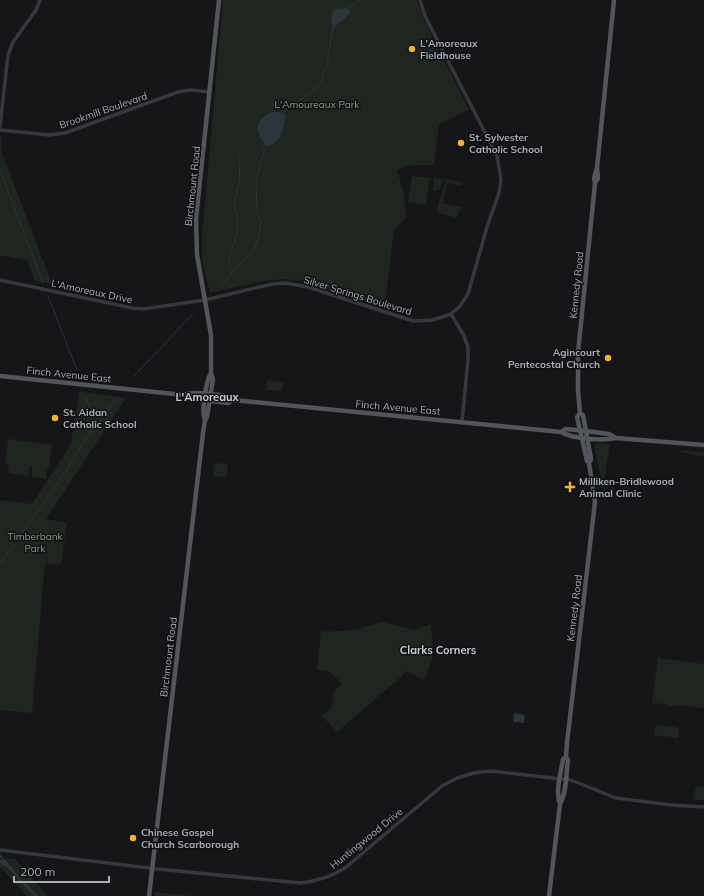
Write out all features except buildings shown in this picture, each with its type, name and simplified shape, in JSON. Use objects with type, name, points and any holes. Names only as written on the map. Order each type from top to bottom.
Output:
[{"type":"main road","name":"Birchmount Road","points":[[149,896],[205,420],[203,416],[208,394],[208,377],[211,373],[211,335],[196,255],[196,219],[219,0]]},
{"type":"main road","name":"Kennedy Road","points":[[589,462],[591,459],[588,438],[583,415],[580,413],[578,391],[578,353],[595,183],[594,173],[597,168],[614,0]]},
{"type":"main road","name":"Finch Avenue East","points":[[0,376],[184,395],[188,393],[208,394],[227,397],[233,400],[561,432],[567,436],[608,440],[616,438],[704,445]]},
{"type":"main road","name":"Finch Avenue East","points":[[184,395],[187,398],[228,403],[233,400]]},
{"type":"main road","name":"Kennedy Road","points":[[550,896],[560,804],[558,798],[563,779],[563,759],[566,756],[595,502],[589,462],[587,461],[577,417],[580,413]]},
{"type":"main road","name":"Finch Avenue East","points":[[561,432],[566,429],[586,431],[609,434],[616,438]]},
{"type":"street","points":[[0,126],[8,55],[13,42],[36,10],[40,0]]},
{"type":"street","name":"Silver Springs Boulevard","points":[[205,300],[272,284],[286,284],[308,287],[413,320],[433,320],[450,314],[460,306],[468,294],[487,227],[499,193],[501,179],[497,156],[425,16],[420,0]]},
{"type":"street","name":"Brookmill Boulevard","points":[[0,130],[49,136],[55,135],[65,133],[178,92],[190,90],[210,92]]},
{"type":"street","name":"L'Amoreaux Drive","points":[[0,280],[132,308],[156,308],[205,300]]},
{"type":"street","points":[[450,314],[463,334],[468,347],[462,422]]},
{"type":"street","name":"Huntingwood Drive","points":[[0,850],[152,868],[301,883],[312,882],[332,876],[345,868],[442,786],[457,778],[474,773],[491,771],[563,779],[616,798],[671,805],[704,807]]},
{"type":"green space","name":"L'Amoureaux Park","points":[[223,0],[417,0],[424,20],[469,110],[439,124],[434,165],[412,165],[397,170],[404,193],[406,218],[394,230],[385,306],[299,281],[284,279],[264,281],[210,293],[202,259],[202,236]]},
{"type":"green space","points":[[0,136],[2,136],[1,150],[52,284],[35,281],[27,261],[0,256]]},
{"type":"green space","points":[[412,176],[430,178],[426,205],[408,202]]},
{"type":"green space","points":[[434,178],[442,179],[443,181],[439,190],[433,191]]},
{"type":"green space","points":[[446,179],[462,182],[461,186],[448,183],[444,195],[443,203],[462,207],[457,218],[436,212]]},
{"type":"green space","points":[[267,380],[283,382],[282,391],[266,390]]},
{"type":"green space","name":"Timberbank Park","points":[[79,391],[126,398],[46,519],[67,523],[61,565],[45,563],[32,713],[0,710],[0,500],[32,504],[71,444]]},
{"type":"green space","points":[[8,439],[52,445],[49,469],[47,469],[46,479],[32,477],[32,467],[29,467],[29,477],[8,473],[9,465],[5,464]]},
{"type":"green space","points":[[596,443],[610,444],[603,488],[594,446]]},
{"type":"green space","points":[[681,450],[704,452],[704,457],[680,452]]},
{"type":"green space","points":[[215,463],[228,465],[227,476],[214,476]]},
{"type":"green space","points":[[382,622],[415,630],[431,624],[433,650],[432,659],[424,680],[406,671],[337,732],[322,716],[332,707],[331,705],[334,701],[332,695],[342,683],[328,671],[317,670],[321,631],[352,630]]},
{"type":"green space","points":[[658,658],[704,664],[704,708],[674,705],[672,707],[665,704],[652,703]]},
{"type":"green space","points":[[656,724],[679,728],[678,738],[654,735]]},
{"type":"green space","points":[[696,786],[704,787],[704,800],[693,800]]},
{"type":"green space","points":[[0,859],[15,859],[48,896],[27,896],[0,867]]},
{"type":"green space","points":[[155,892],[193,896],[155,896]]},
{"type":"shaded area","points":[[346,8],[351,11],[333,29],[331,17],[334,9]]},
{"type":"shaded area","points":[[272,112],[280,112],[285,114],[284,125],[278,139],[266,147],[258,132],[258,127],[261,119]]},
{"type":"shaded area","points":[[514,713],[525,715],[524,723],[513,722]]},
{"type":"shaded area","points":[[0,854],[38,896],[34,896],[8,868],[0,863],[0,859],[2,861],[3,860],[0,857]]},
{"type":"waterway","points":[[348,8],[361,0]]},
{"type":"waterway","points":[[282,114],[316,88],[321,82],[328,62],[333,28]]},
{"type":"waterway","points":[[220,285],[229,278],[237,266],[242,263],[252,252],[258,239],[261,223],[257,212],[256,181],[264,151],[264,145]]},
{"type":"waterway","points":[[231,273],[229,259],[237,234],[237,214],[234,204],[239,184],[240,156]]},
{"type":"waterway","points":[[0,170],[43,283]]},
{"type":"waterway","points":[[48,296],[77,370]]},
{"type":"waterway","points":[[133,377],[193,314]]},
{"type":"waterway","points":[[86,397],[96,424]]},
{"type":"waterway","points":[[0,564],[60,480],[91,431],[116,399]]},
{"type":"place","name":"L'Amoreaux Fieldhouse","points":[[412,49]]},
{"type":"place","name":"St. Sylvester Catholic School","points":[[461,143]]},
{"type":"place","name":"Agincourt Pentecostal Church","points":[[608,358]]},
{"type":"place","name":"St. Aidan Catholic School","points":[[55,418]]},
{"type":"place","name":"Milliken-Bridlewood Animal Clinic","points":[[570,487]]},
{"type":"place","name":"Chinese Gospel Church Scarborough","points":[[133,838]]},
{"type":"district","name":"L'Amoreaux","points":[[207,397]]},
{"type":"district","name":"Clarks Corners","points":[[438,650]]}]
